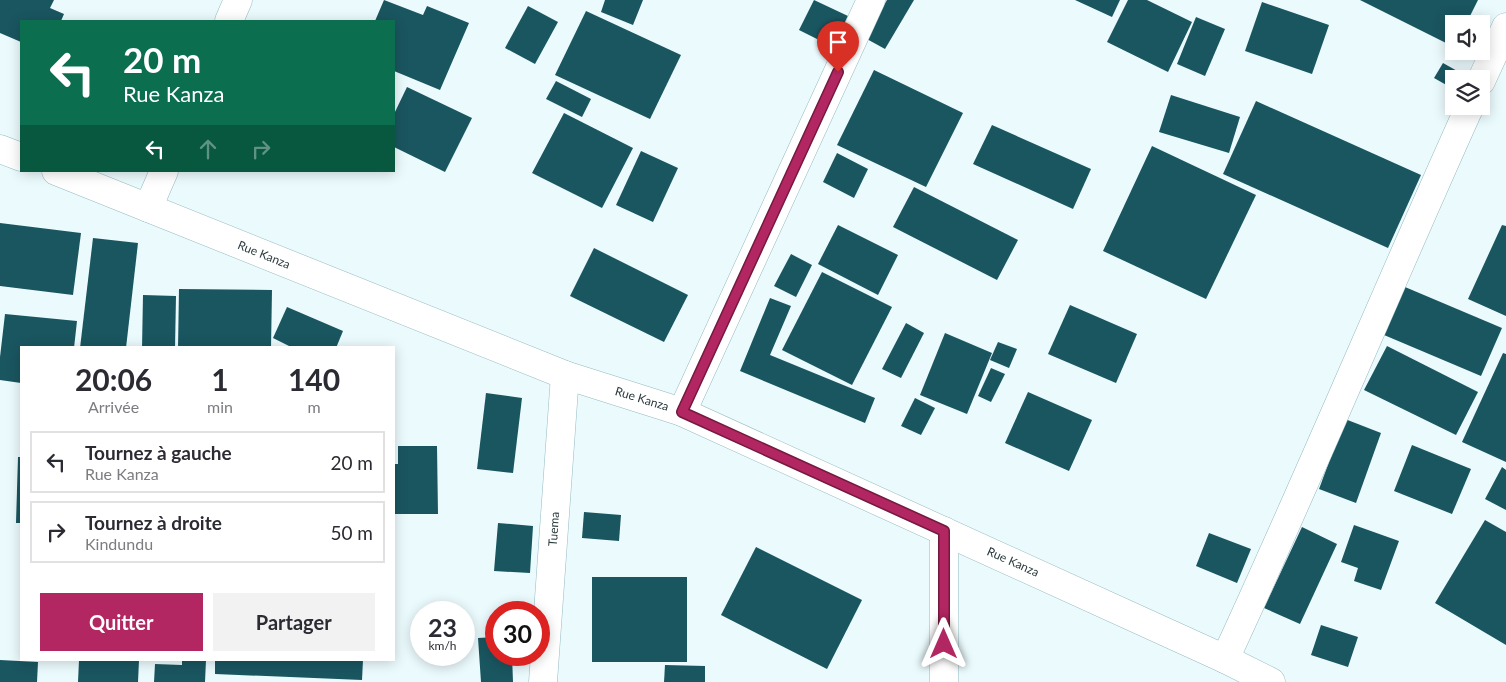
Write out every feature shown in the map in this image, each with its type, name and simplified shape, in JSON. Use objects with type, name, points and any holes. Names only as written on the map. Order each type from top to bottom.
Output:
[{"type":"street","points":[[229,20],[238,0]]},
{"type":"street","points":[[682,412],[871,0]]},
{"type":"street","points":[[1486,70],[1506,27]]},
{"type":"street","points":[[1225,659],[1282,536],[1466,115]]},
{"type":"street","points":[[0,149],[20,157]]},
{"type":"street","name":"Rue Kanza","points":[[58,172],[565,375],[682,412],[1225,659],[1271,682]]},
{"type":"street","points":[[148,208],[164,172]]},
{"type":"street","name":"Tuema","points":[[543,682],[565,375]]},
{"type":"street","points":[[944,531],[944,682]]},
{"type":"building","points":[[0,0],[54,0],[50,8],[64,14],[61,20],[20,20],[20,42],[0,33]]},
{"type":"building","points":[[384,0],[423,15],[427,6],[469,23],[440,90],[395,71],[395,20],[375,20]]},
{"type":"building","points":[[605,0],[643,0],[633,25],[601,12]]},
{"type":"building","points":[[814,0],[848,16],[833,47],[799,30]]},
{"type":"building","points":[[887,0],[914,0],[885,49],[865,38]]},
{"type":"building","points":[[1075,0],[1120,0],[1112,17]]},
{"type":"building","points":[[1128,0],[1147,0],[1192,22],[1168,72],[1107,42]]},
{"type":"building","points":[[1360,0],[1478,0],[1470,15],[1445,15],[1445,42]]},
{"type":"building","points":[[1262,2],[1329,25],[1312,74],[1245,51]]},
{"type":"building","points":[[528,6],[558,22],[535,64],[505,48]]},
{"type":"building","points":[[586,11],[681,55],[650,119],[555,75]]},
{"type":"building","points":[[1196,17],[1225,29],[1205,76],[1177,64]]},
{"type":"building","points":[[1443,63],[1455,70],[1445,70],[1445,84],[1434,78]]},
{"type":"building","points":[[874,70],[963,113],[926,187],[837,145]]},
{"type":"building","points":[[556,81],[591,99],[582,117],[546,99]]},
{"type":"building","points":[[407,87],[472,118],[445,172],[395,147],[395,112]]},
{"type":"building","points":[[1171,95],[1240,117],[1229,153],[1159,132]]},
{"type":"building","points":[[1256,101],[1421,175],[1388,248],[1223,174]]},
{"type":"building","points":[[564,113],[633,148],[602,208],[532,173]]},
{"type":"building","points":[[992,125],[1091,169],[1073,209],[973,164]]},
{"type":"building","points":[[1152,146],[1256,195],[1206,299],[1103,251]]},
{"type":"building","points":[[641,151],[678,168],[653,222],[616,205]]},
{"type":"building","points":[[837,153],[868,169],[854,198],[823,182]]},
{"type":"building","points":[[914,187],[1018,240],[997,280],[893,227]]},
{"type":"building","points":[[0,223],[81,233],[73,295],[0,286]]},
{"type":"building","points":[[838,225],[898,255],[878,295],[818,264]]},
{"type":"building","points":[[1502,225],[1506,226],[1506,316],[1468,299]]},
{"type":"building","points":[[93,238],[138,243],[126,346],[80,346]]},
{"type":"building","points":[[594,248],[688,295],[664,342],[570,296]]},
{"type":"building","points":[[791,254],[812,265],[796,297],[774,286]]},
{"type":"building","points":[[822,272],[892,307],[852,385],[782,350]]},
{"type":"building","points":[[1405,287],[1502,328],[1481,376],[1384,335]]},
{"type":"building","points":[[179,289],[272,290],[271,346],[178,346]]},
{"type":"building","points":[[143,295],[176,296],[175,346],[142,346]]},
{"type":"building","points":[[770,298],[791,306],[770,355],[875,398],[865,423],[740,371]]},
{"type":"building","points":[[1070,305],[1137,334],[1116,383],[1048,354]]},
{"type":"building","points":[[287,307],[343,331],[337,346],[289,346],[273,338]]},
{"type":"building","points":[[5,314],[77,321],[74,346],[20,346],[20,383],[0,380],[0,357]]},
{"type":"building","points":[[906,323],[924,333],[901,378],[882,369]]},
{"type":"building","points":[[945,333],[992,353],[967,414],[920,395]]},
{"type":"building","points":[[998,342],[1017,349],[1009,368],[990,360]]},
{"type":"building","points":[[1387,346],[1478,392],[1456,435],[1364,390]]},
{"type":"building","points":[[1503,353],[1506,354],[1506,462],[1462,442]]},
{"type":"building","points":[[991,368],[1005,374],[991,402],[978,396]]},
{"type":"building","points":[[1028,392],[1092,420],[1069,471],[1005,443]]},
{"type":"building","points":[[486,393],[522,398],[513,473],[477,469]]},
{"type":"building","points":[[915,398],[935,408],[921,435],[901,426]]},
{"type":"building","points":[[1345,419],[1381,433],[1356,503],[1319,489]]},
{"type":"building","points":[[1412,445],[1471,469],[1452,514],[1394,491]]},
{"type":"building","points":[[398,446],[437,446],[438,514],[395,514],[395,464],[398,464]]},
{"type":"building","points":[[18,457],[20,457],[20,523],[16,523]]},
{"type":"building","points":[[1502,467],[1506,470],[1506,510],[1485,499]]},
{"type":"building","points":[[584,512],[621,515],[619,541],[582,538]]},
{"type":"building","points":[[1485,520],[1506,532],[1506,645],[1435,603]]},
{"type":"building","points":[[498,523],[533,526],[530,573],[494,571]]},
{"type":"building","points":[[1354,525],[1399,541],[1381,590],[1354,581],[1358,568],[1341,562]]},
{"type":"building","points":[[1302,527],[1337,544],[1300,624],[1264,608]]},
{"type":"building","points":[[1209,533],[1251,549],[1237,583],[1196,566]]},
{"type":"building","points":[[756,547],[862,600],[827,669],[721,615]]},
{"type":"building","points":[[592,577],[687,577],[687,662],[592,662]]},
{"type":"building","points":[[1321,625],[1358,637],[1348,667],[1311,655]]},
{"type":"building","points":[[478,638],[485,638],[485,666],[512,666],[513,682],[481,682]]},
{"type":"building","points":[[0,660],[38,662],[37,682],[0,682]]},
{"type":"building","points":[[79,661],[139,661],[138,682],[78,682]]},
{"type":"building","points":[[182,661],[206,661],[205,682],[154,682],[155,664],[182,665]]},
{"type":"building","points":[[215,661],[363,661],[362,680],[215,674]]},
{"type":"building","points":[[665,665],[705,666],[705,682],[664,682]]},
{"type":"route","points":[[838,72],[682,412],[944,531],[944,644]]}]
